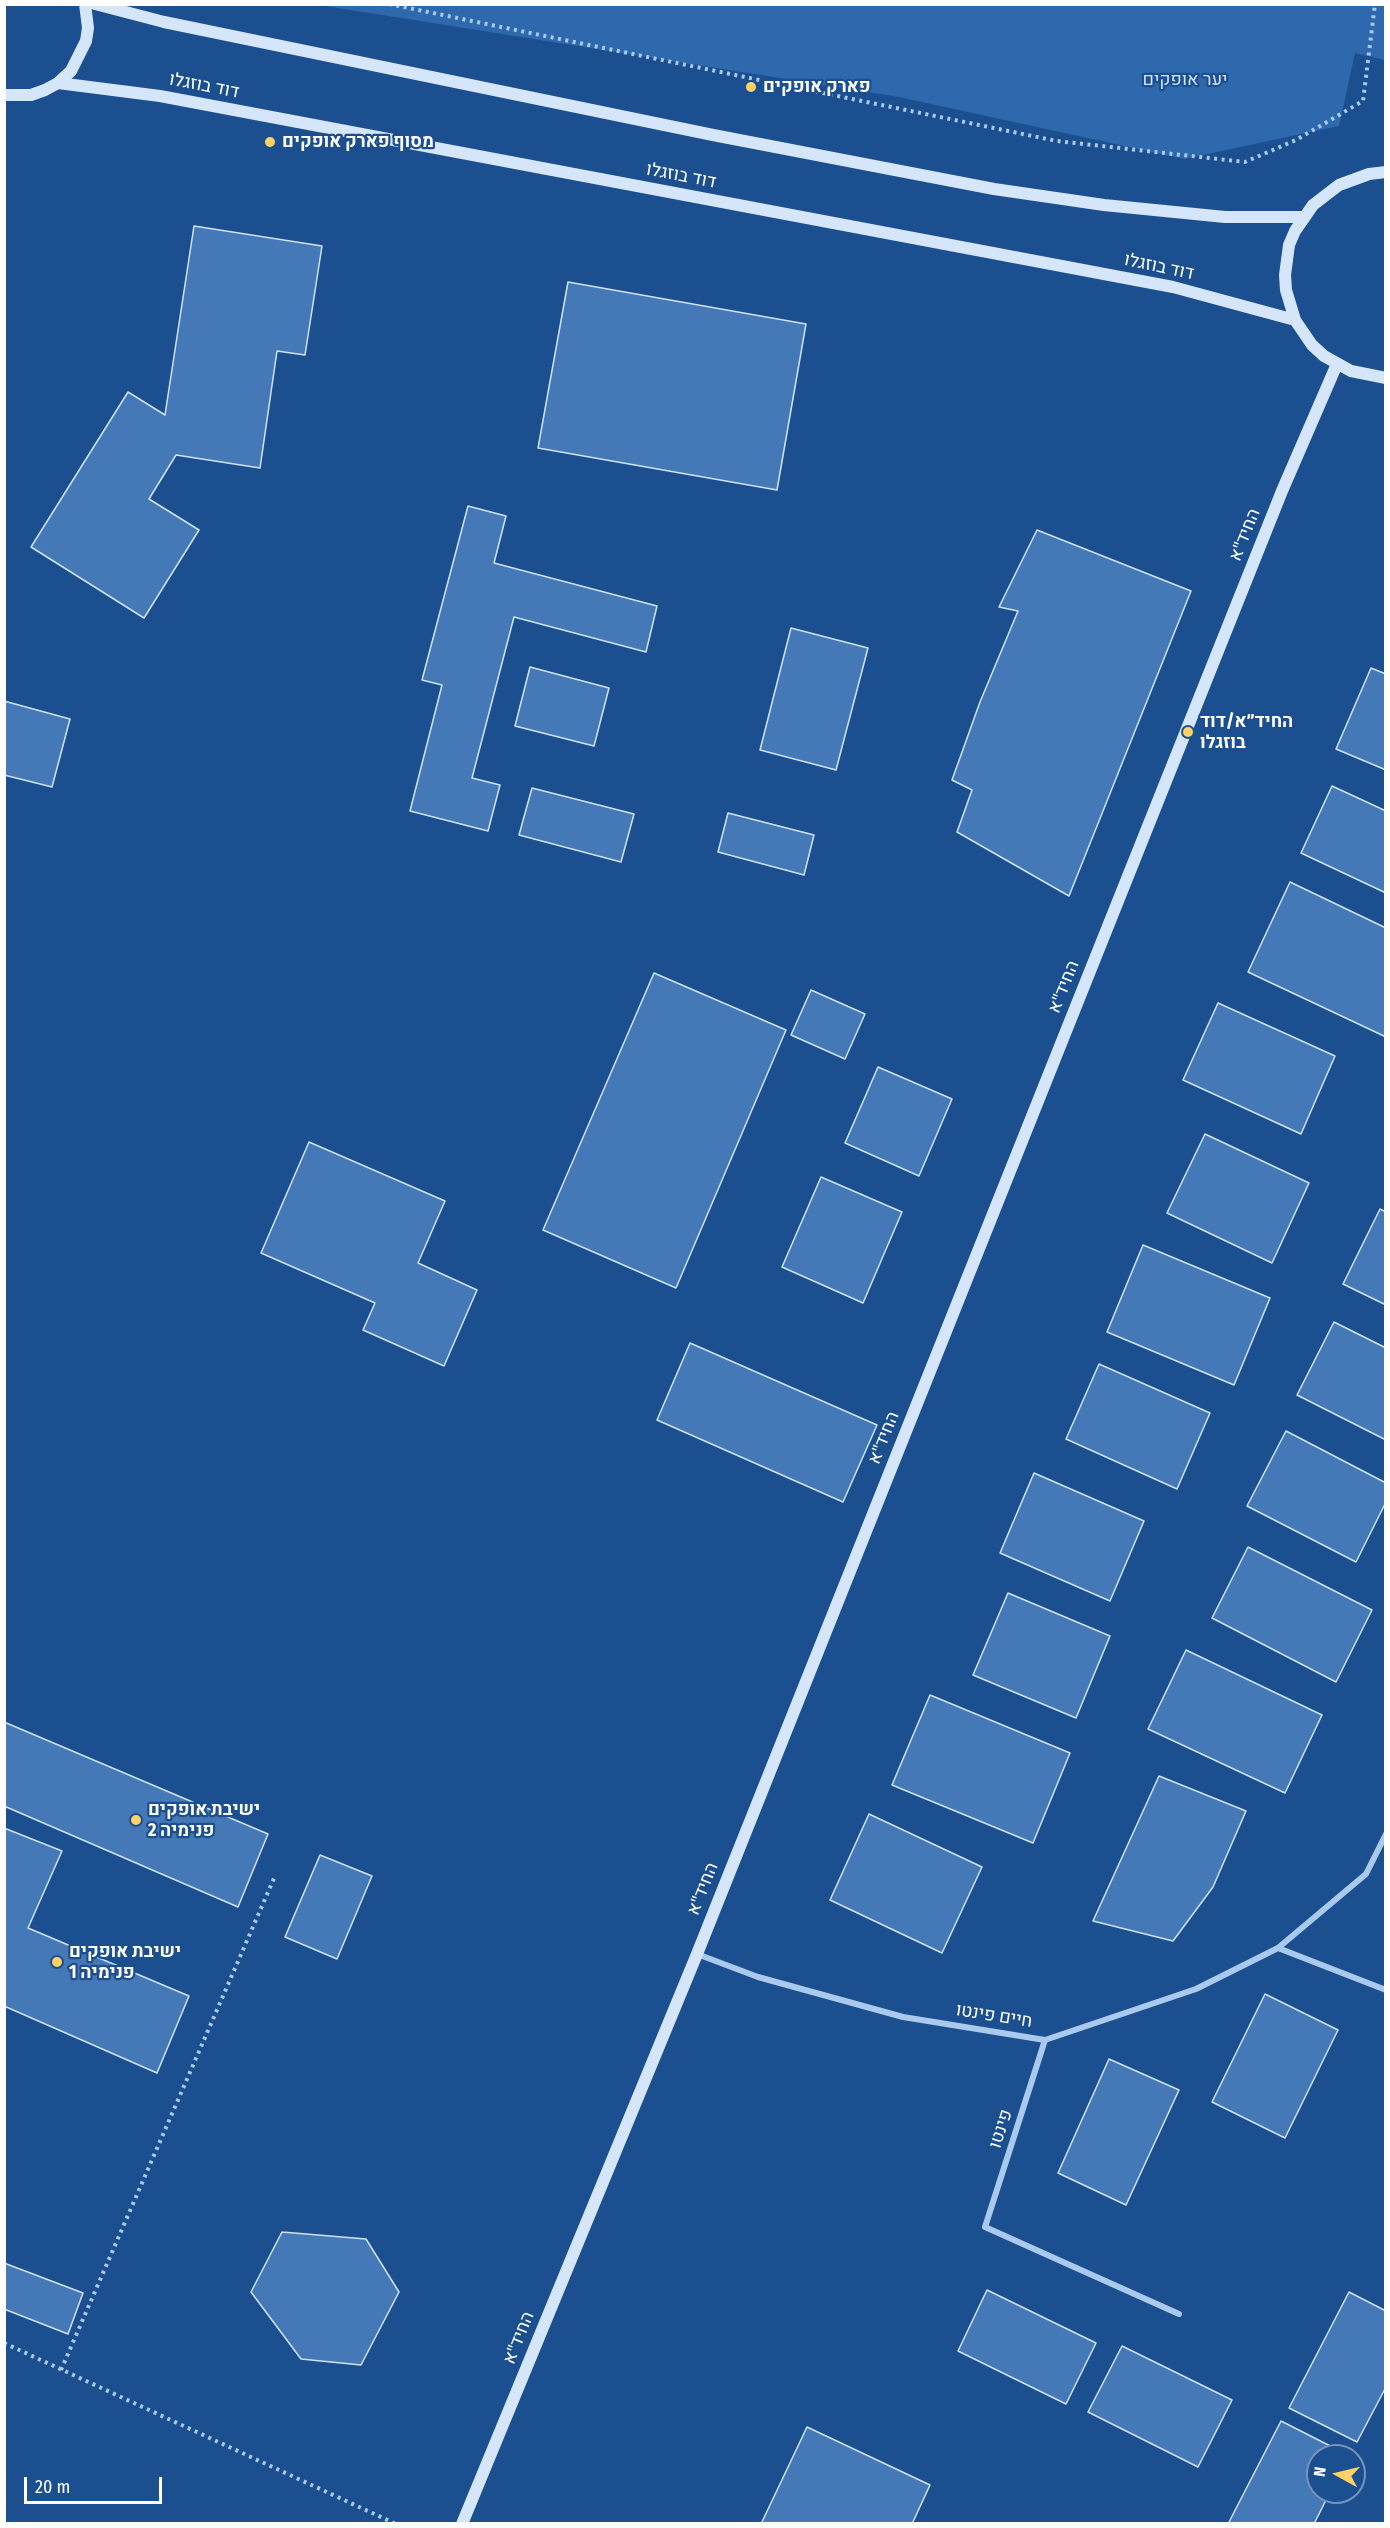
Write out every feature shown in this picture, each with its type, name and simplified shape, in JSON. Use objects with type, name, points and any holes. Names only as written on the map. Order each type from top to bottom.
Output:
[{"type":"street","points":[[4,95],[31,95],[58,83],[71,71],[82,53],[88,28],[85,4]]},
{"type":"street","points":[[95,4],[164,22],[713,135],[994,189],[1104,205],[1225,217],[1303,217]]},
{"type":"street","name":"דוד בוזגלו","points":[[58,83],[160,96],[1150,283],[1295,320]]},
{"type":"street","points":[[1386,172],[1369,174],[1339,185],[1313,205],[1303,217],[1289,245],[1285,275],[1286,290],[1295,320],[1312,345],[1337,364],[1366,375],[1386,378]]},
{"type":"street","name":"החיד\"א","points":[[462,2523],[697,1954],[1277,502],[1337,364]]},
{"type":"street","name":"חיים פינטו","points":[[697,1954],[758,1977],[903,2017],[1045,2040],[1196,1989],[1278,1948],[1366,1874],[1386,1834]]},
{"type":"street","points":[[1278,1948],[1386,1990]]},
{"type":"street","name":"פינטו","points":[[1045,2040],[985,2227],[1179,2314]]},
{"type":"path","points":[[389,4],[1058,141],[1245,162],[1296,140],[1363,101],[1375,4]]},
{"type":"path","points":[[61,2370],[275,1876]]},
{"type":"path","points":[[4,2343],[396,2523]]},
{"type":"green space","name":"יער אופקים","points":[[319,5],[1385,5],[1385,60],[1355,53],[1339,126],[1184,159],[899,97]]},
{"type":"building","points":[[194,226],[322,246],[305,355],[277,351],[260,468],[176,455],[149,499],[199,530],[144,618],[31,547],[128,392],[165,415]]},
{"type":"building","points":[[568,282],[806,324],[777,490],[538,448]]},
{"type":"building","points":[[468,506],[506,516],[494,563],[657,606],[646,652],[514,617],[472,778],[500,785],[488,831],[410,811],[442,685],[422,680]]},
{"type":"building","points":[[1037,530],[1191,591],[1069,896],[957,832],[972,790],[952,780],[980,702],[1018,611],[999,607]]},
{"type":"building","points":[[791,628],[868,648],[836,770],[760,750]]},
{"type":"building","points":[[530,667],[609,688],[594,746],[515,726]]},
{"type":"building","points":[[1371,668],[1386,674],[1386,770],[1336,749]]},
{"type":"building","points":[[4,701],[70,719],[52,787],[4,775]]},
{"type":"building","points":[[1332,786],[1386,811],[1386,893],[1301,853]]},
{"type":"building","points":[[532,788],[634,814],[621,862],[519,835]]},
{"type":"building","points":[[728,813],[814,835],[804,875],[718,852]]},
{"type":"building","points":[[1290,882],[1386,928],[1386,1037],[1248,972]]},
{"type":"building","points":[[654,973],[786,1030],[676,1288],[543,1230]]},
{"type":"building","points":[[811,990],[865,1014],[845,1059],[791,1035]]},
{"type":"building","points":[[1218,1003],[1335,1056],[1301,1134],[1183,1080]]},
{"type":"building","points":[[878,1067],[952,1099],[919,1176],[845,1143]]},
{"type":"building","points":[[1205,1134],[1309,1183],[1272,1263],[1167,1213]]},
{"type":"building","points":[[309,1142],[445,1201],[418,1263],[477,1290],[444,1366],[363,1330],[375,1303],[261,1253]]},
{"type":"building","points":[[821,1177],[902,1212],[863,1303],[782,1267]]},
{"type":"building","points":[[1380,1209],[1386,1212],[1386,1305],[1343,1284]]},
{"type":"building","points":[[1143,1245],[1270,1298],[1234,1385],[1107,1332]]},
{"type":"building","points":[[1334,1322],[1386,1348],[1386,1440],[1297,1395]]},
{"type":"building","points":[[690,1343],[877,1425],[843,1502],[657,1420]]},
{"type":"building","points":[[1099,1364],[1210,1413],[1177,1489],[1066,1439]]},
{"type":"building","points":[[1286,1431],[1386,1483],[1386,1502],[1356,1562],[1247,1506]]},
{"type":"building","points":[[1034,1473],[1144,1521],[1110,1601],[1000,1553]]},
{"type":"building","points":[[1248,1547],[1372,1610],[1336,1682],[1212,1618]]},
{"type":"building","points":[[1008,1593],[1110,1636],[1076,1718],[973,1675]]},
{"type":"building","points":[[1186,1650],[1322,1715],[1285,1793],[1148,1729]]},
{"type":"building","points":[[930,1695],[1070,1753],[1033,1843],[892,1785]]},
{"type":"building","name":"ישיבת אופקים פנימיה 2","points":[[4,1722],[268,1834],[238,1907],[4,1806]]},
{"type":"building","points":[[1159,1776],[1246,1811],[1213,1887],[1173,1941],[1093,1921]]},
{"type":"building","points":[[869,1814],[982,1867],[942,1953],[830,1900]]},
{"type":"building","name":"ישיבת אופקים פנימיה 1","points":[[4,1828],[62,1851],[28,1928],[189,1996],[157,2073],[4,2006]]},
{"type":"building","points":[[320,1855],[372,1876],[337,1959],[285,1937]]},
{"type":"building","points":[[1265,1994],[1338,2030],[1285,2138],[1212,2102]]},
{"type":"building","points":[[1109,2059],[1179,2090],[1126,2205],[1058,2173]]},
{"type":"building","points":[[282,2232],[366,2239],[399,2292],[361,2365],[301,2359],[251,2292]]},
{"type":"building","points":[[4,2263],[83,2293],[68,2334],[4,2309]]},
{"type":"building","points":[[987,2290],[1096,2343],[1066,2404],[958,2351]]},
{"type":"building","points":[[1349,2292],[1386,2311],[1386,2387],[1357,2442],[1289,2408]]},
{"type":"building","points":[[1122,2346],[1232,2400],[1198,2467],[1088,2412]]},
{"type":"building","points":[[1281,2421],[1326,2444],[1306,2444],[1306,2504],[1324,2504],[1314,2524],[1228,2524]]},
{"type":"building","points":[[807,2427],[930,2485],[912,2524],[761,2524]]},
{"type":"place","name":"פארק אופקים","points":[[751,87]]},
{"type":"place","name":"מסוף פארק אופקים","points":[[270,142]]},
{"type":"place","name":"החיד״א/דוד בוזגלו","points":[[1188,732]]},
{"type":"place","name":"ישיבת אופקים פנימיה 2","points":[[136,1820]]},
{"type":"place","name":"ישיבת אופקים פנימיה 1","points":[[57,1962]]}]
